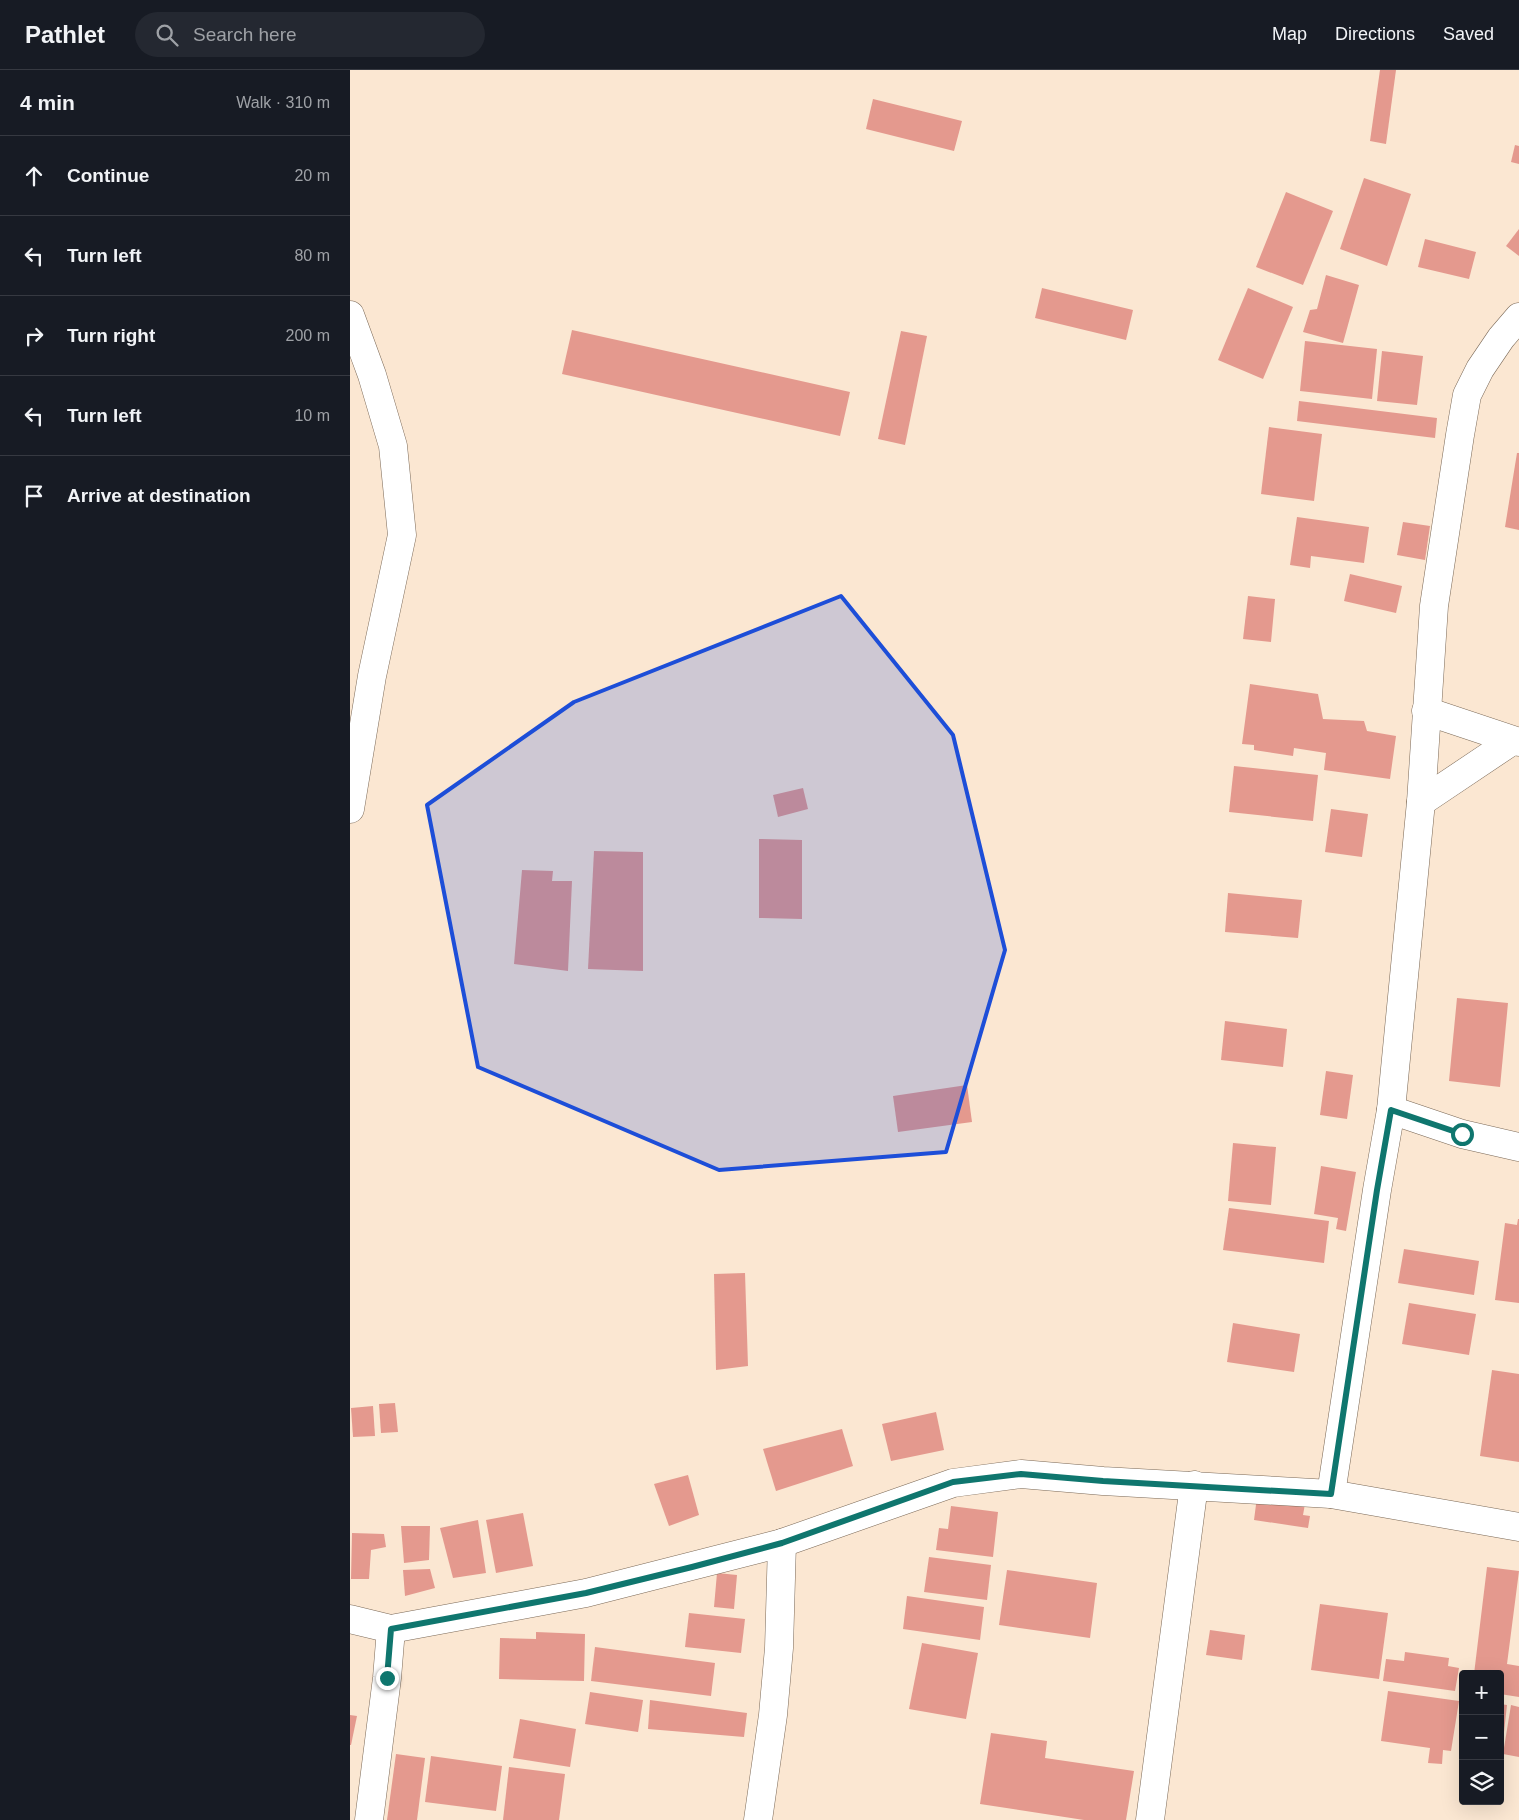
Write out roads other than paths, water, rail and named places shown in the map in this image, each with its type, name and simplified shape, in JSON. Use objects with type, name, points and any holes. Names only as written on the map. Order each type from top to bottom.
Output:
[{"type":"street","points":[[350,314],[372,376],[393,446],[402,535],[372,676],[350,809]]},
{"type":"street","points":[[1331,1494],[1391,1110],[1420,802],[1434,606],[1467,395],[1480,369],[1510,340],[1519,317]]},
{"type":"street","points":[[1426,711],[1515,742]]},
{"type":"street","points":[[1420,802],[1515,742]]},
{"type":"street","points":[[1391,1110],[1462,1134],[1519,1147]]},
{"type":"street","points":[[350,1619],[391,1629],[586,1593],[782,1543],[953,1482],[1021,1474],[1331,1494],[1519,1528]]},
{"type":"street","points":[[1150,1820],[1194,1486]]},
{"type":"street","points":[[758,1820],[773,1715],[779,1648],[782,1543]]},
{"type":"street","points":[[368,1820],[387,1678],[391,1629]]}]
